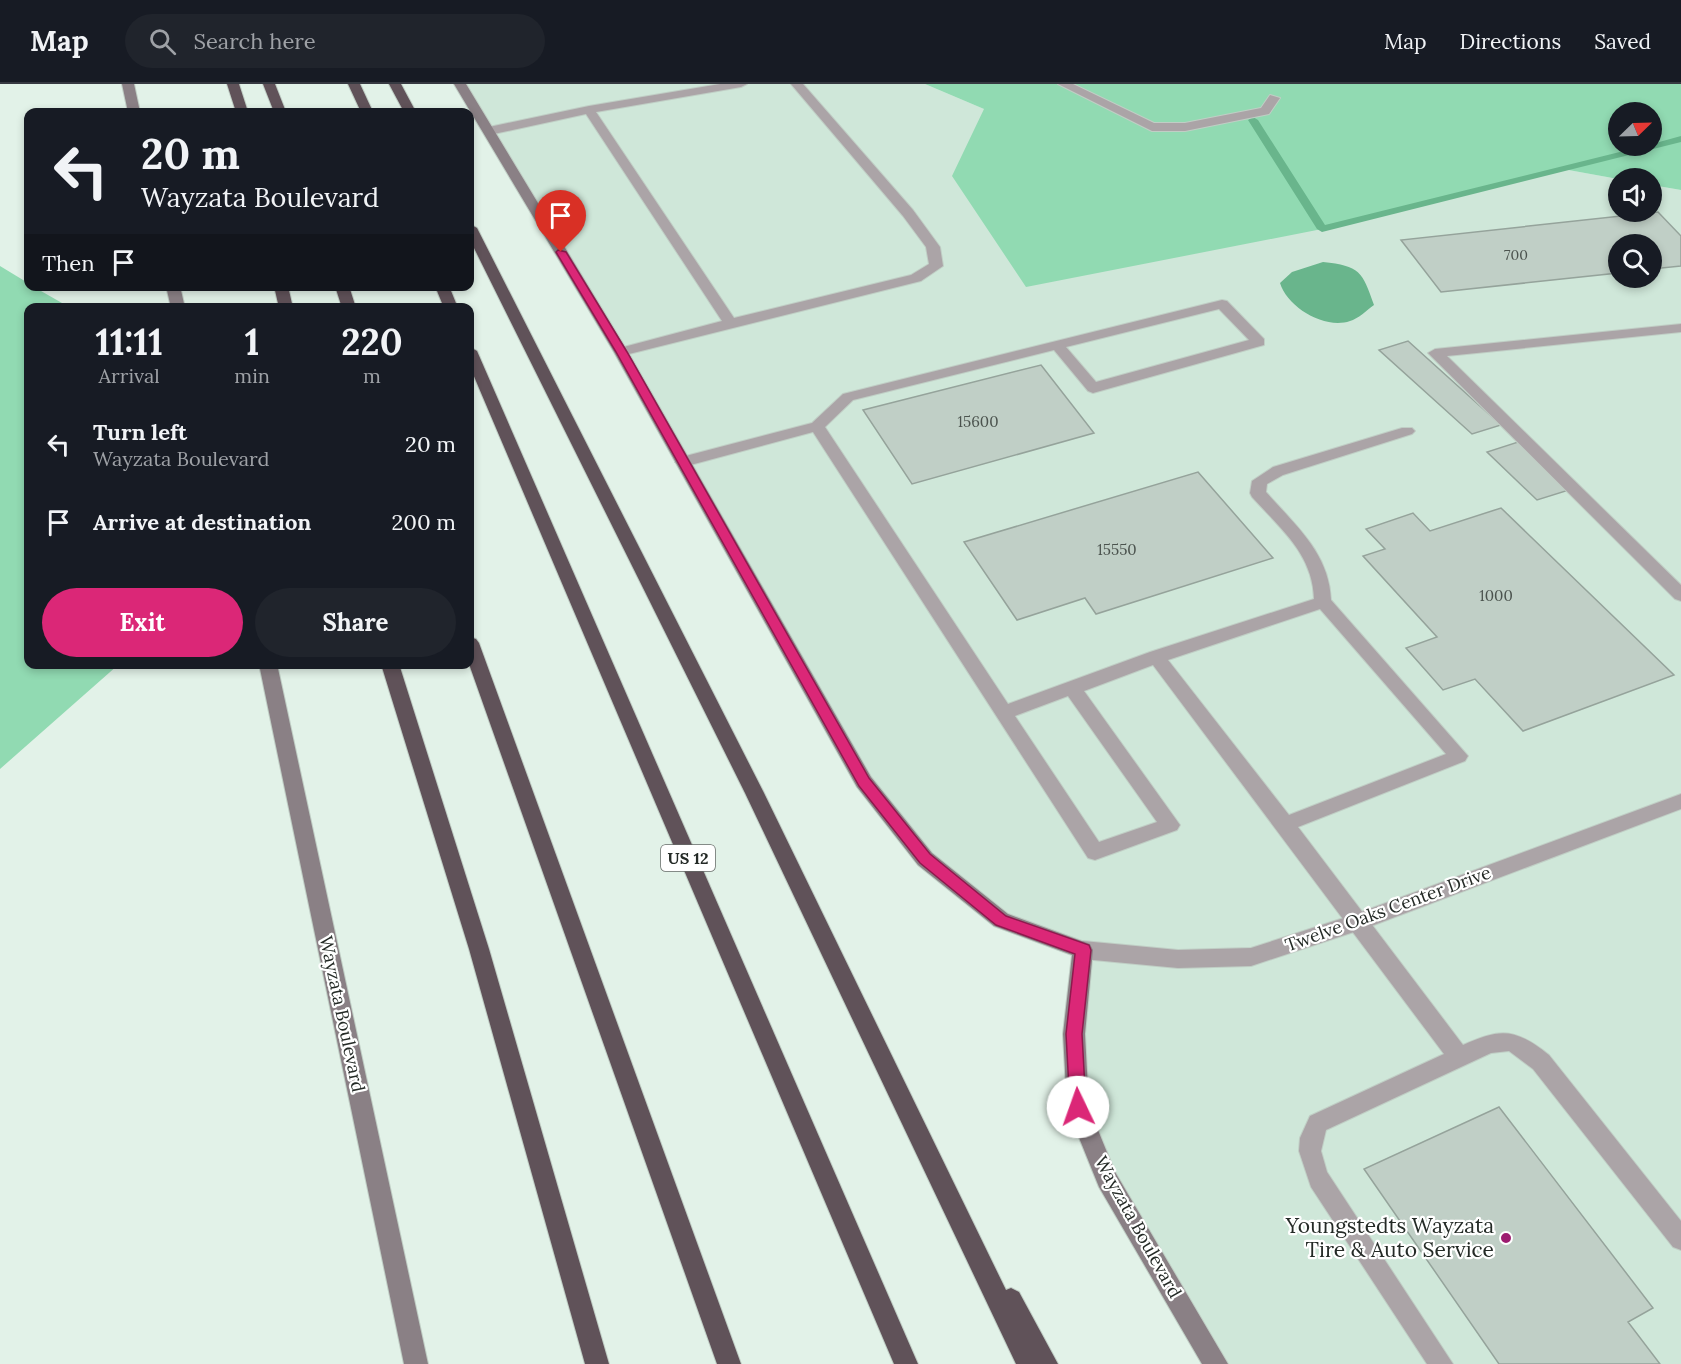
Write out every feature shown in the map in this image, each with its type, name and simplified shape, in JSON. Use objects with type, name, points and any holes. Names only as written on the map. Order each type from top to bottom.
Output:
[{"type":"highway","points":[[233,84],[241,108]]},
{"type":"highway","points":[[269,84],[278,108]]},
{"type":"highway","points":[[354,84],[365,108]]},
{"type":"highway","points":[[395,84],[408,108]]},
{"type":"highway","points":[[474,236],[692,668],[922,1138],[1029,1364]]},
{"type":"highway","name":"US 12","points":[[474,360],[906,1364]]},
{"type":"highway","points":[[474,654],[729,1364]]},
{"type":"highway","points":[[392,669],[479,949],[597,1364]]},
{"type":"highway","points":[[922,1138],[1046,1364]]},
{"type":"street","points":[[128,84],[133,108]]},
{"type":"street","points":[[460,84],[621,352],[864,782],[925,859],[1001,920],[1083,950]]},
{"type":"street","points":[[489,131],[589,110],[741,84]]},
{"type":"street","points":[[621,352],[916,278],[936,267],[933,247],[797,84]]},
{"type":"street","points":[[1064,84],[1152,127],[1185,127],[1265,111],[1274,98]]},
{"type":"street","points":[[589,110],[730,323]]},
{"type":"street","points":[[683,462],[817,426],[848,397],[1057,345],[1222,304],[1259,342],[1094,388],[1057,345]]},
{"type":"street","points":[[1681,328],[1435,353],[1674,579],[1681,595]]},
{"type":"street","points":[[817,426],[1095,852],[1170,825],[1072,688]]},
{"type":"street","points":[[1285,824],[1459,756],[1323,602],[1322,579],[1307,548],[1258,493],[1260,481],[1278,471],[1407,431]]},
{"type":"street","points":[[1004,712],[1156,657],[1323,602]]},
{"type":"street","points":[[1156,657],[1285,824],[1459,1057]]},
{"type":"street","name":"Wayzata Boulevard","points":[[269,669],[416,1364]]},
{"type":"street","name":"Twelve Oaks Center Drive","points":[[1083,950],[1178,959],[1251,957],[1359,922],[1681,801]]},
{"type":"street","name":"Wayzata Boulevard","points":[[1083,950],[1074,1034],[1078,1107],[1107,1179],[1216,1364]]},
{"type":"street","points":[[1441,1364],[1319,1179],[1309,1147],[1310,1135],[1318,1123],[1459,1057],[1504,1039],[1523,1046],[1541,1062],[1681,1239]]},
{"type":"shaded area","points":[[460,84],[925,84],[984,109],[1322,229],[1563,169],[1608,177],[1608,222],[1662,222],[1662,187],[1681,190],[1681,1364],[1216,1364],[1078,1108],[1083,950],[1001,920],[925,859],[864,782]]},
{"type":"shaded area","points":[[925,84],[1681,84],[1681,190],[1662,187],[1662,168],[1608,168],[1608,177],[1563,169],[1322,229],[1026,287],[952,176],[984,109]]},
{"type":"shaded area","points":[[1323,262],[1352,268],[1358,272],[1374,305],[1356,318],[1340,323],[1319,319],[1299,308],[1290,300],[1280,283],[1292,272]]},
{"type":"shaded area","points":[[0,266],[24,281],[24,291],[41,291],[62,303],[24,303],[24,669],[113,669],[0,769]]},
{"type":"building","points":[[1662,216],[1681,236],[1681,266],[1662,268],[1662,234],[1608,234],[1608,274],[1441,292],[1401,240],[1608,217],[1608,222],[1662,222]]},
{"type":"building","points":[[1408,341],[1501,425],[1472,434],[1379,350]]},
{"type":"building","points":[[1041,365],[1094,433],[912,484],[863,410]]},
{"type":"building","points":[[1518,442],[1569,490],[1537,500],[1487,452]]},
{"type":"building","points":[[1198,472],[1273,558],[1096,614],[1085,598],[1017,620],[964,542]]},
{"type":"building","points":[[1501,508],[1674,675],[1523,731],[1475,679],[1443,690],[1406,648],[1437,637],[1363,556],[1385,549],[1366,529],[1413,513],[1430,531]]},
{"type":"building","name":"Youngstedts Wayzata Tire & Auto Service","points":[[1499,1107],[1653,1308],[1628,1322],[1660,1364],[1499,1364],[1364,1169]]},
{"type":"waterway","points":[[1253,120],[1322,229],[1681,139]]},
{"type":"place","name":"Youngstedts Wayzata Tire & Auto Service","points":[[1506,1238]]},
{"type":"route","points":[[561,252],[621,352],[864,782],[925,859],[1001,920],[1083,950],[1074,1034],[1078,1107]]}]
